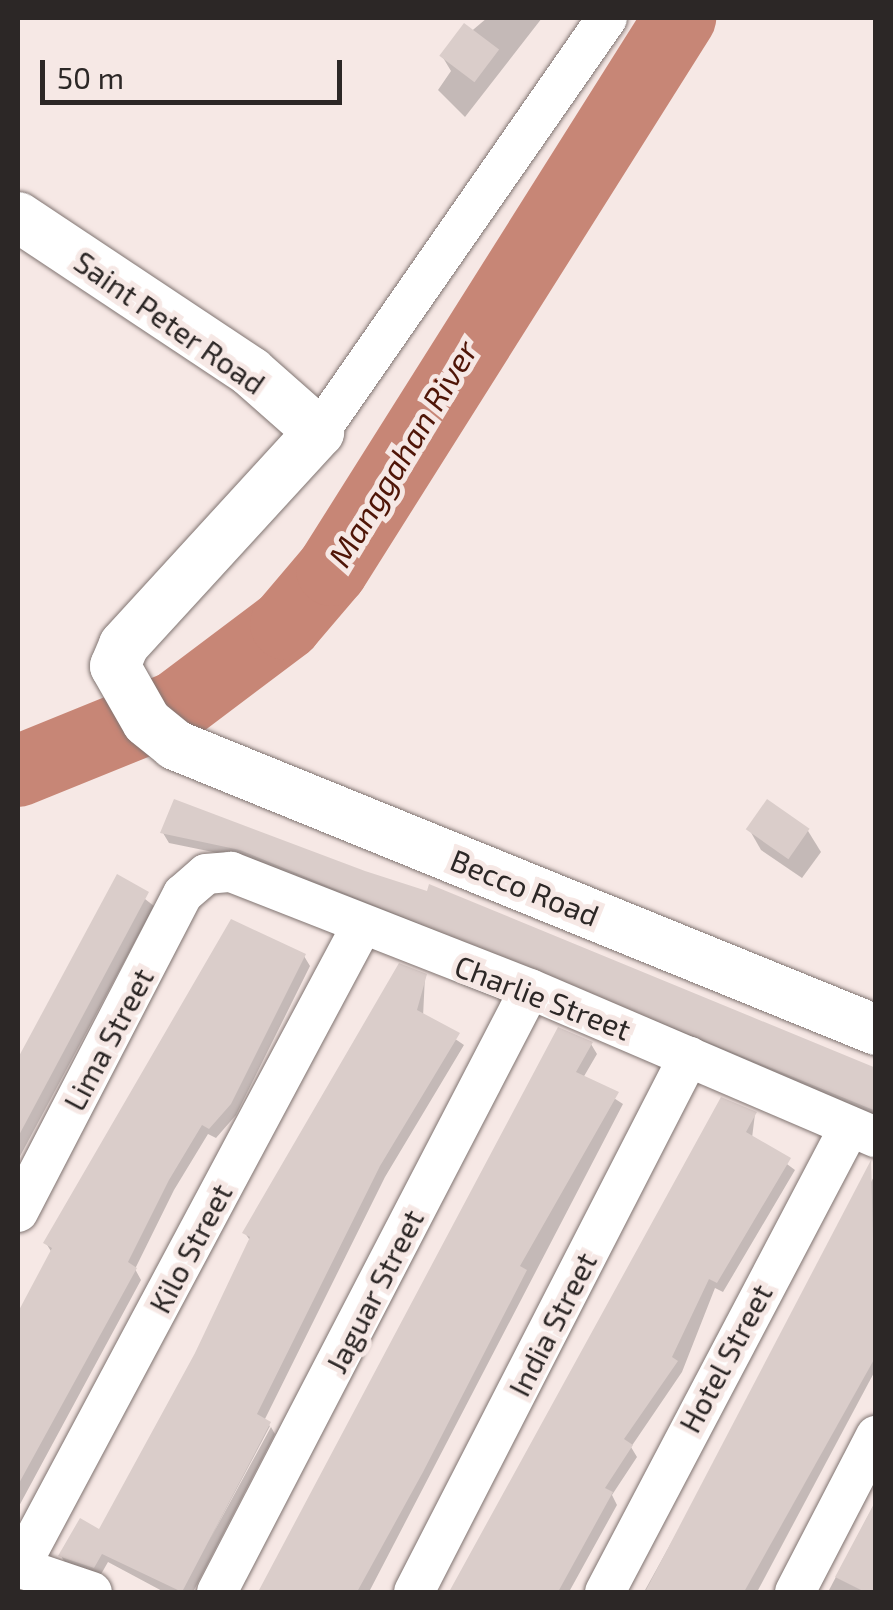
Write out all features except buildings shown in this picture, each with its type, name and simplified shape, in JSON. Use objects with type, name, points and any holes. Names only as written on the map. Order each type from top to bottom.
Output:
[{"type":"street","points":[[319,432],[607,18]]},
{"type":"street","name":"Saint Peter Road","points":[[18,217],[251,372],[319,432]]},
{"type":"street","name":"Becco Road","points":[[319,432],[114,666],[124,693],[175,746],[876,1030]]},
{"type":"street","name":"Charlie Street","points":[[206,874],[231,872],[360,929],[530,989],[863,1131]]},
{"type":"street","name":"Lima Street","points":[[18,1212],[183,894],[206,874]]},
{"type":"street","name":"Kilo Street","points":[[18,1567],[360,929]]},
{"type":"street","name":"Jaguar Street","points":[[217,1592],[530,989]]},
{"type":"street","name":"India Street","points":[[414,1592],[690,1056]]},
{"type":"street","name":"Hotel Street","points":[[605,1592],[863,1131]]},
{"type":"street","points":[[796,1592],[876,1436]]},
{"type":"street","points":[[18,1567],[92,1592]]},
{"type":"waterway","name":"Manggahan River","points":[[18,771],[176,707],[286,624],[332,570],[680,18]]}]
